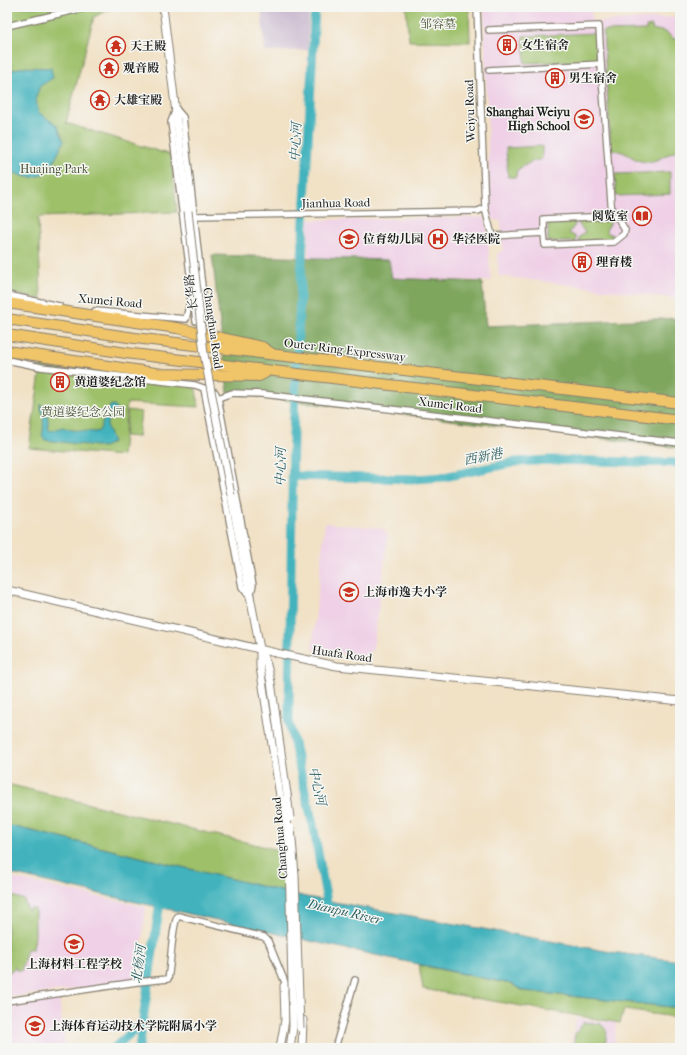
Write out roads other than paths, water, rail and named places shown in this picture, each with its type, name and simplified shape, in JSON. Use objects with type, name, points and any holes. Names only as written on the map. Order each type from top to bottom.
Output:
[{"type":"highway","points":[[7,303],[183,329],[262,346],[273,355]]},
{"type":"highway","name":"Outer Ring Expressway","points":[[7,319],[122,336],[288,357],[680,403]]},
{"type":"highway","points":[[7,335],[126,353],[680,420]]},
{"type":"highway","points":[[7,351],[174,374],[259,376],[270,371]]},
{"type":"street","name":"Changhua Road","points":[[163,7],[204,354],[260,650],[260,667],[284,795],[295,875],[300,1028],[298,1048]]},
{"type":"street","name":"Weiyu Road","points":[[477,7],[485,208],[492,236],[544,233]]},
{"type":"street","points":[[7,26],[84,8]]},
{"type":"street","points":[[489,30],[599,26],[612,216]]},
{"type":"street","points":[[489,70],[601,64]]},
{"type":"street","name":"长华路","points":[[176,109],[183,117],[194,216],[206,322],[196,321],[171,122],[176,109]]},
{"type":"street","name":"Jianhua Road","points":[[194,216],[478,211],[485,208]]},
{"type":"street","points":[[612,216],[618,218],[625,230],[624,234],[614,242],[545,245],[544,233],[544,219],[612,216]]},
{"type":"street","name":"Xumei Road","points":[[7,296],[79,310],[186,319],[192,292]]},
{"type":"street","points":[[7,360],[41,367],[195,385],[215,392],[218,398],[253,585],[250,597]]},
{"type":"street","points":[[204,389],[242,587],[250,597]]},
{"type":"street","name":"Xumei Road","points":[[218,398],[232,393],[282,396],[677,443]]},
{"type":"street","name":"Huafa Road","points":[[7,590],[260,650],[355,668],[680,701]]},
{"type":"street","name":"Changhua Road","points":[[284,795],[289,1028],[285,1048]]},
{"type":"street","name":"Changhua Road","points":[[284,795],[289,858],[293,1027],[290,1048]]},
{"type":"street","points":[[7,1001],[141,981],[158,981],[168,979],[172,953],[174,920],[178,916],[183,916],[264,937],[268,941],[286,985],[284,988],[285,1020],[280,1048]]},
{"type":"street","points":[[335,1048],[355,980]]},
{"type":"street","points":[[286,985],[300,985],[302,988],[302,1048]]},
{"type":"water","points":[[23,67],[51,68],[53,78],[40,86],[36,97],[38,112],[57,125],[64,141],[49,168],[37,177],[19,175],[7,169],[7,71]]},
{"type":"water","points":[[41,404],[48,418],[48,429],[52,431],[62,427],[72,430],[95,432],[99,431],[110,406],[114,405],[117,411],[109,418],[107,422],[113,442],[104,447],[45,440],[42,435],[43,414]]},
{"type":"water","name":"Dianpu River","points":[[7,825],[306,897],[611,952],[680,961],[680,1008],[524,991],[511,984],[319,943],[7,873]]},
{"type":"waterway","name":"中心河","points":[[315,7],[293,434],[289,722],[313,825],[329,913]]},
{"type":"waterway","name":"西新港","points":[[292,476],[415,479],[444,477],[516,462],[548,460],[680,463]]},
{"type":"waterway","name":"北杨河","points":[[139,1048],[161,895]]},
{"type":"waterway","points":[[114,1048],[142,1023]]},
{"type":"place","name":"女生宿舍","points":[[507,45]]},
{"type":"place","name":"天王殿","points":[[116,46]]},
{"type":"place","name":"观音殿","points":[[109,68]]},
{"type":"place","name":"男生宿舍","points":[[555,78]]},
{"type":"place","name":"大雄宝殿","points":[[100,100]]},
{"type":"place","name":"Shanghai Weiyu High School","points":[[584,119]]},
{"type":"place","name":"阅览室","points":[[642,216]]},
{"type":"place","name":"位育幼儿园","points":[[349,239]]},
{"type":"place","name":"华泾医院","points":[[438,239]]},
{"type":"place","name":"理育楼","points":[[582,262]]},
{"type":"place","name":"黄道婆纪念馆","points":[[60,382]]},
{"type":"place","name":"上海市逸夫小学","points":[[349,592]]},
{"type":"place","name":"上海材料工程学校","points":[[74,944]]},
{"type":"place","name":"上海体育运动技术学院附属小学","points":[[35,1026]]},
{"type":"park label","name":"邹容墓","points":[[438,24]]},
{"type":"park label","name":"Huajing Park","points":[[54,169]]},
{"type":"park label","name":"黄道婆纪念公园","points":[[83,412]]}]
